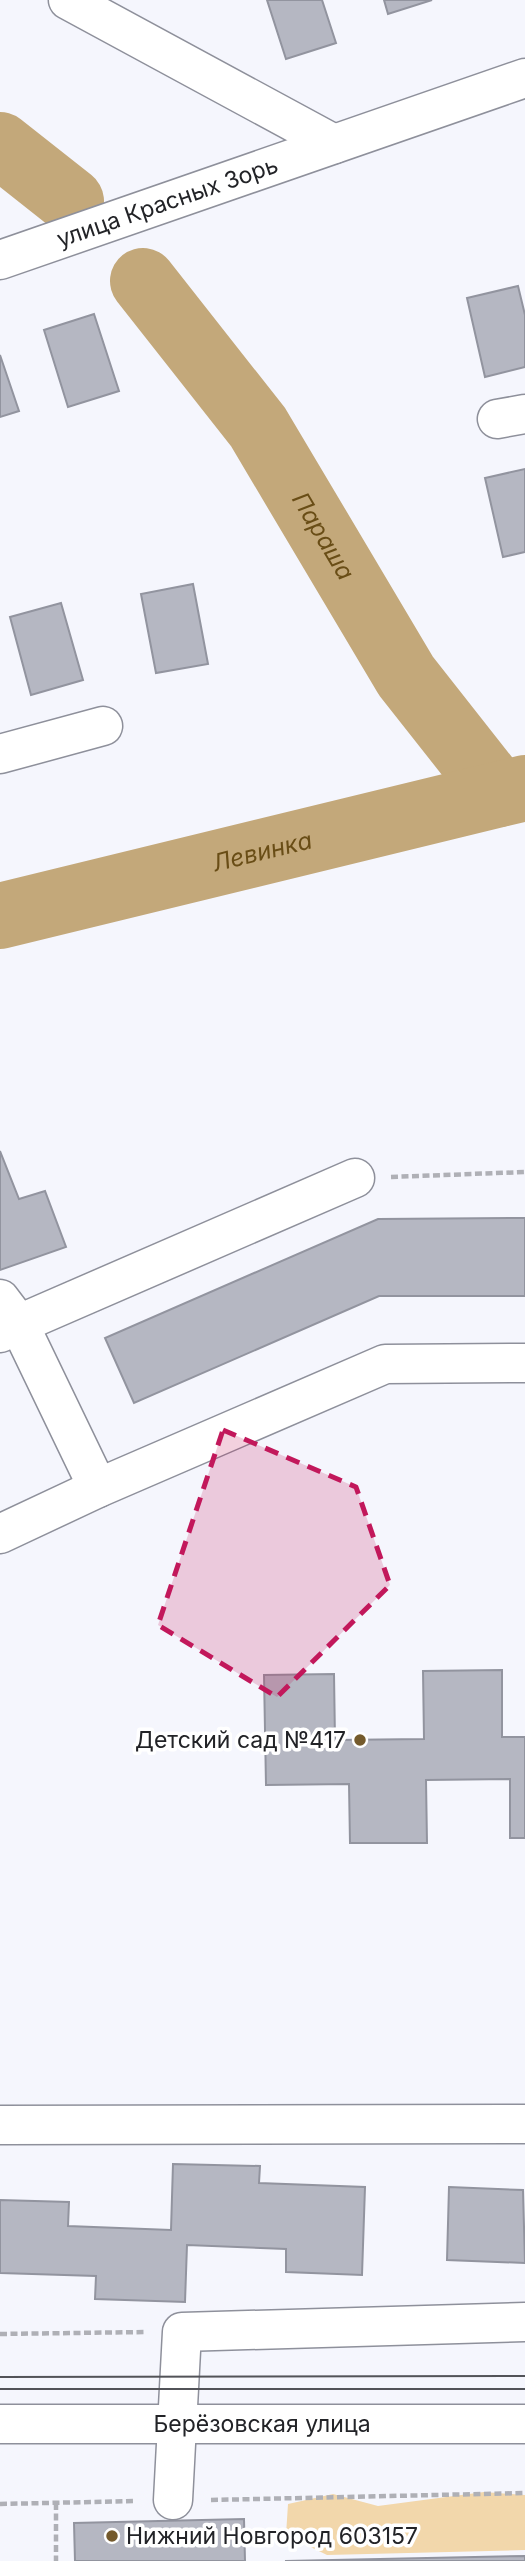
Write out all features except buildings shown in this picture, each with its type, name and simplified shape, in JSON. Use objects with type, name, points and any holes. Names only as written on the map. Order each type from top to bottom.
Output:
[{"type":"street","points":[[68,0],[106,9],[334,144]]},
{"type":"street","name":"улица Красных Зорь","points":[[0,260],[525,78]]},
{"type":"street","points":[[0,754],[103,726]]},
{"type":"street","points":[[98,1488],[6,1319],[355,1178]]},
{"type":"street","points":[[0,1534],[98,1488],[384,1364],[525,1363]]},
{"type":"street","points":[[0,2125],[525,2124]]},
{"type":"street","points":[[173,2500],[182,2332],[525,2322]]},
{"type":"street","name":"Берёзовская улица","points":[[0,2424],[525,2424]]},
{"type":"path","points":[[355,1178],[525,1172]]},
{"type":"path","points":[[0,2334],[182,2332]]},
{"type":"path","points":[[0,2504],[525,2493]]},
{"type":"path","points":[[56,2502],[56,2561]]},
{"type":"highlighted area","points":[[223,1430],[356,1487],[390,1585],[277,1697],[158,1625]]},
{"type":"shaded area","points":[[484,2492],[525,2495],[525,2550],[327,2555],[286,2535],[288,2504],[333,2494],[378,2506]]},
{"type":"waterway","name":"Параша","points":[[0,145],[71,201]]},
{"type":"waterway","name":"Параша","points":[[143,281],[258,427],[406,676],[499,794]]},
{"type":"waterway","name":"Левинка","points":[[0,916],[525,788]]},
{"type":"tram line","points":[[0,2377],[525,2376]]},
{"type":"tram line","points":[[0,2389],[525,2389]]},
{"type":"place","name":"Детский сад №417","points":[[360,1740]]},
{"type":"place","name":"Нижний Новгород 603157","points":[[112,2536]]}]
